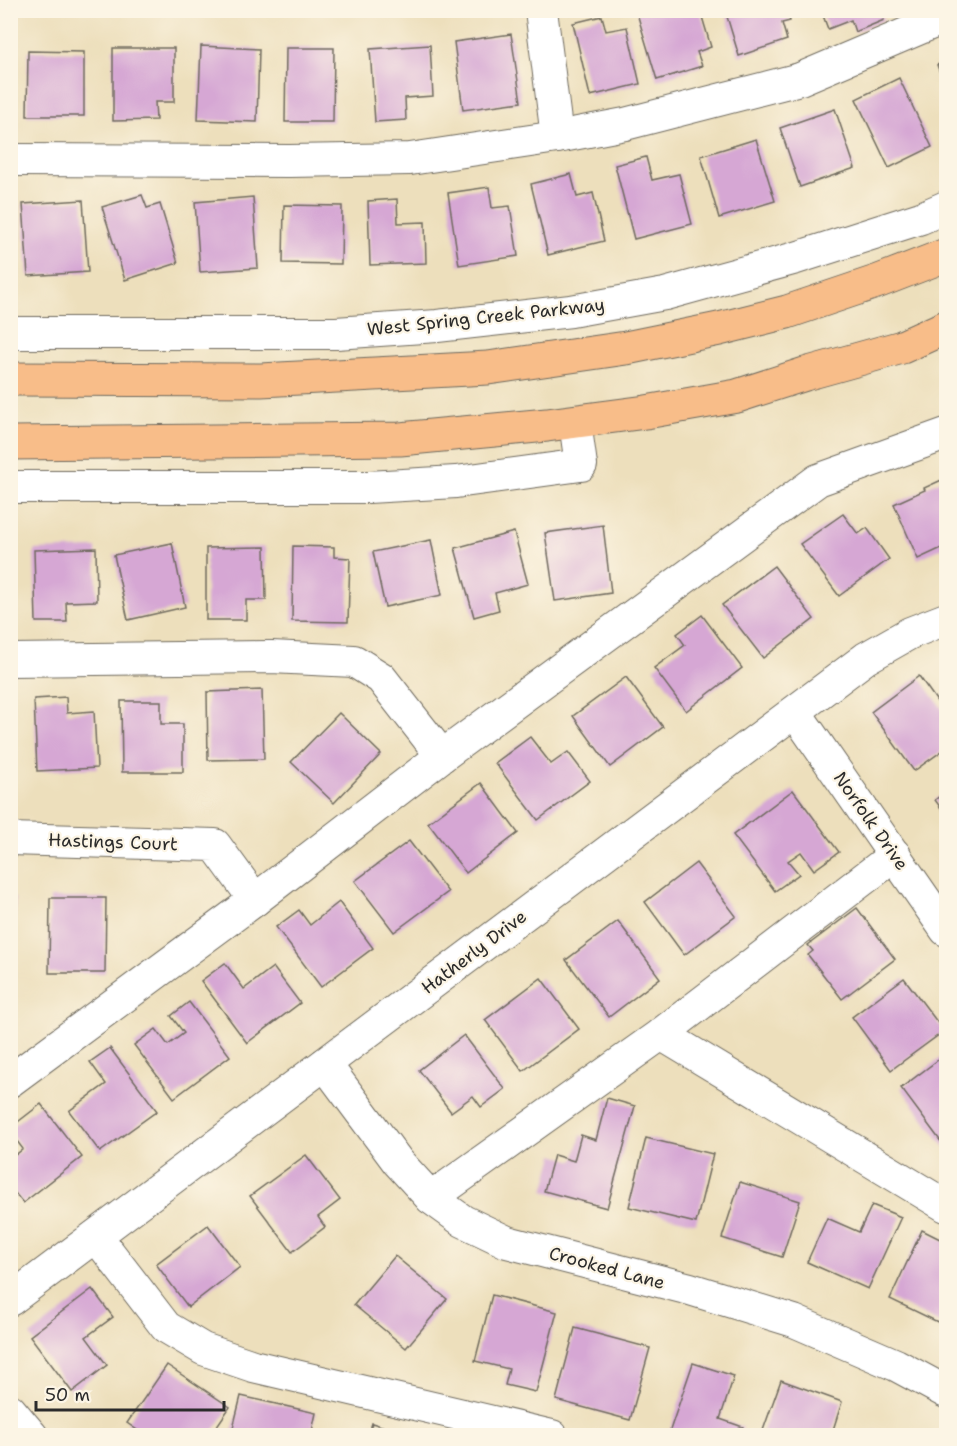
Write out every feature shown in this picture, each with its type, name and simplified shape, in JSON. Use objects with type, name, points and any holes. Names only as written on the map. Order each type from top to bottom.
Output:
[{"type":"main road","points":[[10,379],[261,380],[488,368],[626,348],[719,329],[787,312],[879,281],[946,255]]},
{"type":"main road","points":[[10,443],[400,439],[575,422],[737,396],[902,347],[946,327]]},
{"type":"street","points":[[542,10],[557,137]]},
{"type":"street","points":[[10,160],[410,159],[557,137],[625,124],[800,79],[946,17]]},
{"type":"street","name":"West Spring Creek Parkway","points":[[10,333],[336,333],[437,326],[571,311],[665,294],[796,258],[921,218],[946,207]]},
{"type":"street","points":[[10,487],[368,487],[456,482],[581,465],[575,422]]},
{"type":"street","points":[[10,1081],[255,900],[442,756],[818,480],[946,434]]},
{"type":"street","name":"Hatherly Drive","points":[[10,1300],[866,658],[910,633],[944,623]]},
{"type":"street","points":[[10,660],[271,657],[354,661],[381,678],[442,756]]},
{"type":"street","name":"Norfolk Drive","points":[[795,712],[946,930]]},
{"type":"street","name":"Hastings Court","points":[[10,839],[215,845],[255,900]]},
{"type":"street","points":[[431,1198],[661,1034],[895,855]]},
{"type":"street","points":[[661,1034],[946,1206]]},
{"type":"street","name":"Crooked Lane","points":[[325,1064],[398,1162],[431,1198],[464,1221],[507,1242],[690,1289],[795,1321],[896,1365],[946,1392]]},
{"type":"street","points":[[96,1236],[166,1327],[203,1349],[253,1366],[552,1436]]},
{"type":"street","points":[[10,1410],[32,1436]]},
{"type":"building","points":[[636,10],[700,10],[711,47],[697,52],[702,66],[657,80]]},
{"type":"building","points":[[725,10],[787,10],[790,21],[782,23],[787,40],[739,56]]},
{"type":"building","points":[[821,10],[880,10],[884,20],[855,32],[851,20],[828,29]]},
{"type":"building","points":[[602,16],[606,31],[627,27],[640,84],[590,96],[573,23]]},
{"type":"building","points":[[511,34],[521,102],[463,110],[454,42]]},
{"type":"building","points":[[430,45],[433,96],[405,98],[406,120],[375,122],[370,49]]},
{"type":"building","points":[[201,46],[259,49],[257,122],[198,120]]},
{"type":"building","points":[[113,48],[174,48],[174,102],[155,102],[156,120],[113,121]]},
{"type":"building","points":[[286,48],[334,48],[333,122],[285,122]]},
{"type":"building","points":[[28,51],[84,52],[84,116],[27,116]]},
{"type":"building","points":[[946,61],[946,88],[937,65]]},
{"type":"building","points":[[899,78],[932,147],[889,168],[856,99]]},
{"type":"building","points":[[835,109],[855,168],[800,187],[780,128]]},
{"type":"building","points":[[756,139],[775,201],[719,218],[701,156]]},
{"type":"building","points":[[646,157],[652,180],[679,174],[692,224],[634,239],[615,165]]},
{"type":"building","points":[[571,174],[577,197],[593,193],[604,241],[548,255],[531,184]]},
{"type":"building","points":[[489,187],[492,208],[510,206],[518,256],[459,265],[448,193]]},
{"type":"building","points":[[142,195],[147,208],[160,204],[178,263],[125,280],[102,207]]},
{"type":"building","points":[[253,197],[258,268],[200,272],[195,202]]},
{"type":"building","points":[[397,199],[398,223],[425,222],[426,263],[370,265],[368,201]]},
{"type":"building","points":[[83,200],[88,272],[28,276],[23,204]]},
{"type":"building","points":[[284,205],[342,206],[341,264],[283,263]]},
{"type":"building","points":[[946,478],[946,546],[918,559],[894,504]]},
{"type":"building","points":[[843,514],[858,534],[867,528],[889,559],[839,596],[800,544]]},
{"type":"building","points":[[603,525],[611,593],[555,601],[545,533]]},
{"type":"building","points":[[514,532],[528,584],[495,593],[499,610],[474,617],[455,548]]},
{"type":"building","points":[[431,540],[442,595],[385,607],[373,552]]},
{"type":"building","points":[[172,543],[185,607],[128,620],[114,555]]},
{"type":"building","points":[[293,546],[334,547],[334,557],[350,558],[348,622],[292,621]]},
{"type":"building","points":[[265,547],[266,600],[246,600],[246,620],[206,620],[206,548]]},
{"type":"building","points":[[96,548],[97,601],[66,602],[67,622],[36,622],[34,550]]},
{"type":"building","points":[[774,566],[814,619],[763,658],[722,605]]},
{"type":"building","points":[[702,615],[742,668],[686,711],[654,668],[685,645],[677,634]]},
{"type":"building","points":[[919,676],[946,714],[946,748],[914,771],[871,712]]},
{"type":"building","points":[[626,677],[663,727],[610,767],[573,716]]},
{"type":"building","points":[[262,690],[264,759],[208,760],[207,692]]},
{"type":"building","points":[[66,697],[67,713],[94,711],[97,768],[37,771],[34,699]]},
{"type":"building","points":[[121,701],[161,701],[161,724],[183,724],[183,772],[122,772]]},
{"type":"building","points":[[339,713],[381,754],[334,803],[291,762]]},
{"type":"building","points":[[530,737],[551,764],[568,752],[590,781],[538,820],[495,763]]},
{"type":"building","points":[[481,783],[518,833],[466,873],[428,823]]},
{"type":"building","points":[[793,790],[839,852],[814,870],[801,852],[788,861],[799,874],[775,891],[733,835]]},
{"type":"building","points":[[946,791],[946,815],[935,800]]},
{"type":"building","points":[[409,841],[448,892],[394,932],[355,881]]},
{"type":"building","points":[[696,863],[736,916],[684,955],[645,902]]},
{"type":"building","points":[[10,898],[15,898],[15,975],[10,975]]},
{"type":"building","points":[[50,898],[106,898],[105,973],[49,973]]},
{"type":"building","points":[[339,902],[373,948],[321,987],[276,927],[299,910],[310,925]]},
{"type":"building","points":[[857,908],[895,959],[842,999],[808,955],[813,951],[808,945]]},
{"type":"building","points":[[618,921],[660,978],[609,1017],[566,960]]},
{"type":"building","points":[[225,963],[244,989],[273,967],[300,1003],[247,1043],[201,981]]},
{"type":"building","points":[[541,978],[579,1029],[523,1071],[485,1020]]},
{"type":"building","points":[[904,978],[944,1031],[891,1070],[852,1017]]},
{"type":"building","points":[[189,1002],[230,1056],[174,1098],[134,1045],[156,1029],[168,1045],[184,1033],[171,1016]]},
{"type":"building","points":[[464,1035],[505,1089],[481,1107],[473,1096],[451,1112],[419,1070]]},
{"type":"building","points":[[110,1048],[157,1111],[100,1152],[69,1111],[106,1084],[90,1062]]},
{"type":"building","points":[[946,1054],[946,1145],[945,1147],[901,1088]]},
{"type":"building","points":[[607,1098],[635,1106],[607,1208],[544,1191],[554,1155],[574,1161],[581,1135],[596,1140]]},
{"type":"building","points":[[41,1104],[82,1157],[23,1203],[10,1187],[10,1159],[23,1149],[10,1132],[10,1128]]},
{"type":"building","points":[[646,1138],[713,1154],[696,1223],[629,1207]]},
{"type":"building","points":[[306,1155],[340,1200],[318,1217],[325,1227],[292,1252],[250,1196]]},
{"type":"building","points":[[740,1182],[800,1201],[782,1257],[722,1238]]},
{"type":"building","points":[[872,1205],[901,1217],[868,1289],[807,1262],[827,1218],[859,1232]]},
{"type":"building","points":[[208,1225],[240,1267],[188,1307],[156,1264]]},
{"type":"building","points":[[922,1230],[946,1242],[941,1259],[946,1261],[946,1326],[890,1299]]},
{"type":"building","points":[[395,1256],[447,1299],[406,1348],[354,1305]]},
{"type":"building","points":[[92,1289],[113,1317],[86,1337],[107,1365],[72,1392],[30,1336]]},
{"type":"building","points":[[492,1295],[557,1312],[536,1392],[505,1385],[509,1369],[475,1361]]},
{"type":"building","points":[[575,1328],[650,1348],[630,1420],[556,1400]]},
{"type":"building","points":[[693,1363],[734,1376],[720,1419],[743,1427],[740,1436],[668,1436]]},
{"type":"building","points":[[167,1365],[230,1407],[210,1436],[146,1436],[127,1423]]},
{"type":"building","points":[[781,1380],[842,1402],[831,1436],[761,1436]]},
{"type":"building","points":[[241,1396],[316,1413],[311,1436],[231,1436]]},
{"type":"building","points":[[372,1423],[410,1435],[410,1436],[368,1436]]},
{"type":"building","points":[[874,1430],[884,1436],[871,1436]]}]
